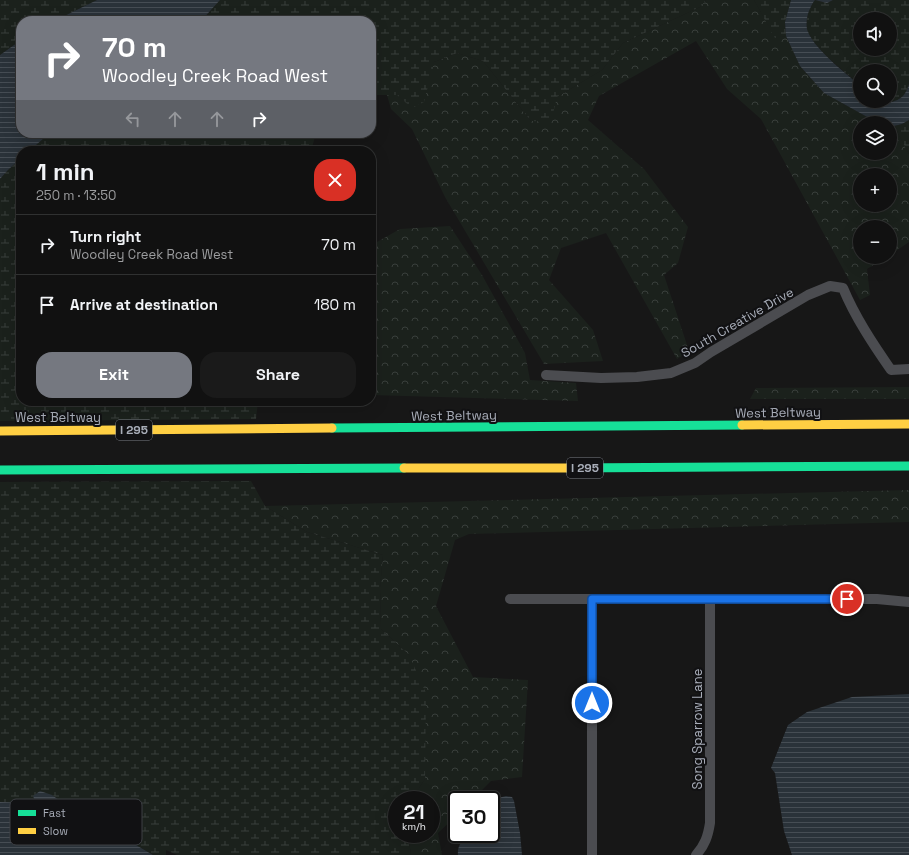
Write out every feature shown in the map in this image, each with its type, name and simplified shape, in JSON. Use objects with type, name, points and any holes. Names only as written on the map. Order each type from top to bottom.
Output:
[{"type":"highway","name":"West Beltway","points":[[0,431],[909,424]]},
{"type":"highway","name":"I 295","points":[[0,470],[909,466]]},
{"type":"street","name":"South Creative Drive","points":[[546,375],[602,378],[637,377],[671,373],[695,363],[711,352],[808,296],[830,286],[843,288],[871,342],[891,370],[909,369]]},
{"type":"street","points":[[510,599],[877,599],[909,602]]},
{"type":"street","points":[[592,599],[592,855]]},
{"type":"street","name":"Song Sparrow Lane","points":[[696,855],[703,847],[708,835],[710,823],[710,599]]},
{"type":"green space","points":[[0,0],[97,0],[64,16],[16,16],[16,44],[0,55]]},
{"type":"green space","points":[[220,0],[706,0],[700,7],[623,43],[602,70],[557,97],[551,122],[531,121],[483,61],[457,53],[434,62],[424,102],[412,108],[397,95],[376,95],[376,16],[206,16]]},
{"type":"green space","points":[[706,0],[754,0],[775,37],[786,36],[800,66],[824,93],[865,116],[853,116],[853,160],[897,160],[897,132],[909,154],[909,242],[897,250],[897,220],[853,220],[853,264],[875,264],[867,269],[870,295],[860,300],[761,119],[727,89],[696,41],[599,96],[588,120],[644,169],[688,227],[678,263],[664,275],[689,351],[677,359],[606,233],[561,248],[549,280],[593,330],[603,361],[544,364],[445,197],[412,129],[391,109],[387,95],[397,95],[412,107],[434,62],[457,53],[483,61],[531,121],[557,97],[602,70],[623,43],[700,7]]},
{"type":"green space","points":[[754,0],[791,0],[785,22],[786,36],[775,38]]},
{"type":"green space","points":[[815,0],[827,3],[833,0],[909,0],[909,84],[902,97],[897,100],[897,64],[853,64],[853,79],[822,51],[810,36],[807,29],[808,15]]},
{"type":"green space","points":[[909,120],[909,154],[897,132],[897,125]]},
{"type":"green space","points":[[44,138],[315,138],[312,146],[35,146]]},
{"type":"green space","points":[[16,163],[16,406],[257,406],[256,419],[0,421],[0,179]]},
{"type":"green space","points":[[450,226],[482,275],[525,353],[530,380],[576,383],[578,401],[376,395],[376,242],[400,229]]},
{"type":"green space","points":[[909,387],[909,399],[750,399],[756,388]]},
{"type":"green space","points":[[251,481],[265,506],[307,532],[383,555],[380,588],[381,629],[409,655],[426,693],[425,779],[417,791],[388,791],[388,843],[409,843],[411,855],[177,855],[166,850],[166,855],[153,855],[136,845],[142,845],[142,799],[58,799],[52,795],[44,799],[10,799],[10,802],[0,802],[0,482]]},
{"type":"green space","points":[[909,490],[909,522],[469,534],[455,540],[436,606],[473,677],[528,680],[522,777],[491,781],[481,791],[448,791],[448,824],[440,831],[440,791],[417,791],[425,779],[409,655],[381,629],[380,588],[383,555],[307,532],[265,506]]},
{"type":"green space","points":[[409,843],[440,843],[442,855],[411,855]]},
{"type":"shaded area","points":[[97,0],[220,0],[206,16],[64,16]]},
{"type":"shaded area","points":[[791,0],[815,0],[808,13],[807,29],[810,36],[822,51],[853,80],[853,108],[897,108],[897,100],[904,95],[909,84],[909,120],[897,125],[897,116],[865,116],[824,93],[800,66],[786,36],[785,22]]},
{"type":"shaded area","points":[[815,0],[833,0],[827,3]]},
{"type":"shaded area","points":[[16,44],[16,138],[44,138],[35,146],[16,146],[16,163],[0,179],[0,55]]},
{"type":"shaded area","points":[[909,694],[909,855],[792,855],[784,831],[775,773],[771,768],[788,725],[807,712],[852,697]]},
{"type":"shaded area","points":[[40,791],[52,795],[58,799],[34,799],[33,796]]},
{"type":"shaded area","points":[[506,796],[512,797],[514,801],[520,833],[522,855],[458,855],[461,843],[500,843],[500,798]]},
{"type":"shaded area","points":[[0,802],[10,802],[10,845],[136,845],[153,855],[0,855]]},
{"type":"traffic: fast","points":[[332,428],[742,425]]},
{"type":"traffic: fast","points":[[568,468],[909,466]]},
{"type":"traffic: fast","points":[[0,470],[404,468]]},
{"type":"traffic: slow","points":[[742,425],[909,424]]},
{"type":"traffic: slow","points":[[0,431],[332,428]]},
{"type":"traffic: slow","points":[[404,468],[568,468]]},
{"type":"route","points":[[592,703],[592,599],[847,599]]}]
